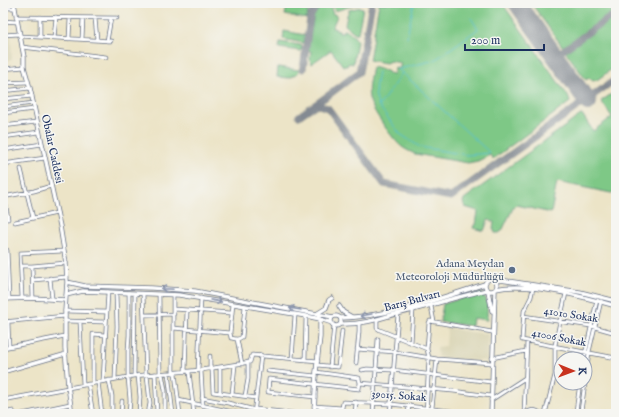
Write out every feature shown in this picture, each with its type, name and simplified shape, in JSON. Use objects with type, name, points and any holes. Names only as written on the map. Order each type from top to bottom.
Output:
[{"type":"main road","name":"Obalar Caddesi","points":[[14,3],[24,67],[32,96],[36,122],[57,213],[66,263],[67,282],[65,336],[68,388],[72,414]]},
{"type":"main road","name":"Barış Bulvarı","points":[[341,318],[396,310],[426,303],[485,284],[489,279],[553,289],[599,300],[616,306]]},
{"type":"main road","points":[[491,414],[492,332],[495,290],[498,284],[494,279]]},
{"type":"main road","points":[[66,295],[83,291],[173,295],[201,298],[306,316],[333,324],[340,324],[341,318],[338,316],[333,317],[195,291],[86,286],[67,282]]},
{"type":"main road","points":[[485,284],[488,290],[493,318]]},
{"type":"main road","name":"Barış Bulvarı","points":[[340,324],[359,323],[431,306],[472,293],[508,287],[553,289],[599,300],[616,301]]},
{"type":"main road","points":[[3,299],[52,298],[66,300]]},
{"type":"main road","points":[[318,313],[326,308],[329,300],[332,298]]},
{"type":"main road","points":[[339,306],[343,312],[352,317]]},
{"type":"main road","points":[[333,317],[333,324]]},
{"type":"main road","points":[[314,414],[320,319]]},
{"type":"street","points":[[3,8],[15,8]]},
{"type":"street","points":[[16,17],[117,18]]},
{"type":"street","points":[[40,17],[40,37]]},
{"type":"street","points":[[54,38],[56,18]]},
{"type":"street","points":[[69,39],[70,18]]},
{"type":"street","points":[[82,39],[83,18]]},
{"type":"street","points":[[95,18],[97,40]]},
{"type":"street","points":[[3,35],[109,41],[111,18]]},
{"type":"street","points":[[3,21],[17,22]]},
{"type":"street","points":[[22,47],[106,57]]},
{"type":"street","points":[[3,69],[24,67]]},
{"type":"street","points":[[3,83],[27,82]]},
{"type":"street","points":[[3,91],[30,88]]},
{"type":"street","points":[[3,99],[32,96]]},
{"type":"street","points":[[3,107],[33,103]]},
{"type":"street","points":[[3,113],[34,108]]},
{"type":"street","points":[[3,126],[36,122]]},
{"type":"street","points":[[3,137],[39,132]]},
{"type":"street","points":[[3,150],[42,144]]},
{"type":"street","points":[[3,164],[45,158]]},
{"type":"street","points":[[21,168],[33,218]]},
{"type":"street","points":[[4,197],[27,193],[51,186]]},
{"type":"street","points":[[3,187],[8,219],[3,219]]},
{"type":"street","points":[[15,222],[57,213]]},
{"type":"street","points":[[7,250],[9,299]]},
{"type":"street","points":[[22,298],[20,253],[64,251]]},
{"type":"street","points":[[21,266],[66,263]]},
{"type":"street","points":[[32,266],[33,298]]},
{"type":"street","points":[[33,280],[67,277]]},
{"type":"street","points":[[50,278],[52,298]]},
{"type":"street","points":[[523,316],[533,288]]},
{"type":"street","points":[[103,381],[108,292]]},
{"type":"street","points":[[115,379],[117,326],[116,293]]},
{"type":"street","points":[[128,293],[128,377],[130,414]]},
{"type":"street","points":[[545,414],[555,375],[555,345],[566,293]]},
{"type":"street","points":[[135,294],[136,376],[140,397],[138,414]]},
{"type":"street","points":[[144,294],[147,375],[150,403],[148,414]]},
{"type":"street","points":[[159,294],[161,374],[165,390],[166,414]]},
{"type":"street","points":[[173,295],[174,373],[180,414]]},
{"type":"street","points":[[201,298],[199,329],[202,406]]},
{"type":"street","points":[[587,351],[599,300]]},
{"type":"street","points":[[233,304],[231,313],[231,338],[237,339],[242,337],[245,306]]},
{"type":"street","points":[[431,306],[434,322]]},
{"type":"street","points":[[174,309],[231,313]]},
{"type":"street","points":[[187,310],[187,372],[194,404],[194,414]]},
{"type":"street","points":[[411,343],[413,310]]},
{"type":"street","points":[[65,311],[106,312]]},
{"type":"street","points":[[144,315],[174,314]]},
{"type":"street","points":[[390,414],[398,314]]},
{"type":"street","points":[[292,358],[295,315]]},
{"type":"street","points":[[305,360],[306,316]]},
{"type":"street","name":"41010 Sokak","points":[[523,316],[593,327],[616,333]]},
{"type":"street","name":"41006 Sokak","points":[[523,316],[522,340],[582,351]]},
{"type":"street","points":[[3,322],[65,318],[80,322],[106,322]]},
{"type":"street","points":[[377,319],[377,328],[427,349]]},
{"type":"street","points":[[426,414],[429,358],[427,349],[430,321],[451,326],[492,332]]},
{"type":"street","points":[[8,322],[9,347]]},
{"type":"street","points":[[80,322],[83,385]]},
{"type":"street","points":[[356,362],[359,323]]},
{"type":"street","points":[[330,367],[333,324]]},
{"type":"street","points":[[173,328],[199,329],[230,333]]},
{"type":"street","points":[[317,365],[338,367],[342,331]]},
{"type":"street","points":[[93,383],[94,334],[105,335]]},
{"type":"street","points":[[3,348],[65,336]]},
{"type":"street","points":[[237,339],[242,364]]},
{"type":"street","points":[[372,414],[378,339]]},
{"type":"street","points":[[523,414],[527,341]]},
{"type":"street","points":[[357,349],[395,352],[436,359],[492,364]]},
{"type":"street","name":"41006 Sokak","points":[[492,358],[526,351]]},
{"type":"street","name":"41006 Sokak","points":[[593,353],[616,358]]},
{"type":"street","points":[[3,372],[66,354]]},
{"type":"street","points":[[3,400],[128,377],[200,371],[242,364],[250,362],[252,355],[318,361]]},
{"type":"street","points":[[255,411],[261,355]]},
{"type":"street","points":[[210,356],[213,392],[256,398]]},
{"type":"street","points":[[432,408],[436,359]]},
{"type":"street","points":[[245,396],[248,379],[248,362]]},
{"type":"street","points":[[232,394],[235,365]]},
{"type":"street","points":[[220,367],[220,392]]},
{"type":"street","points":[[362,370],[367,368],[393,370],[491,382]]},
{"type":"street","points":[[268,372],[360,378],[359,389],[268,379],[268,392],[315,396]]},
{"type":"street","points":[[155,374],[157,414]]},
{"type":"street","points":[[168,374],[173,414]]},
{"type":"street","points":[[212,377],[221,376]]},
{"type":"street","points":[[360,383],[428,388],[491,398],[525,378]]},
{"type":"street","points":[[109,380],[112,396],[112,414]]},
{"type":"street","points":[[98,382],[102,414]]},
{"type":"street","points":[[88,384],[93,414]]},
{"type":"street","points":[[564,414],[571,414],[576,410],[579,391]]},
{"type":"street","points":[[581,411],[584,391]]},
{"type":"street","points":[[202,398],[266,413],[301,414]]},
{"type":"street","points":[[178,400],[239,414]]},
{"type":"street","points":[[121,414],[122,401]]},
{"type":"street","name":"39015. Sokak","points":[[342,408],[343,402],[356,402],[408,405],[476,414]]},
{"type":"street","points":[[355,414],[356,402]]},
{"type":"street","points":[[22,414],[70,404]]},
{"type":"street","points":[[408,405],[408,414]]},
{"type":"street","points":[[314,406],[342,408],[341,414]]},
{"type":"street","points":[[210,414],[211,407]]},
{"type":"street","points":[[523,414],[532,409],[542,414]]},
{"type":"street","points":[[576,410],[581,411],[584,414]]},
{"type":"street","points":[[3,413],[13,411],[14,414]]},
{"type":"shaded area","points":[[3,36],[11,36],[12,60],[3,60]]},
{"type":"shaded area","points":[[444,327],[488,334],[487,361],[438,357],[437,347],[446,346],[447,331]]},
{"type":"green space","points":[[323,3],[329,3],[333,14],[337,15],[332,28],[339,30],[339,32],[343,32],[343,30],[347,31],[353,35],[357,41],[353,64],[349,63],[347,66],[343,66],[331,50],[311,64],[311,51],[307,50],[314,16]]},
{"type":"green space","points":[[331,3],[362,3],[335,11]]},
{"type":"green space","points":[[379,3],[502,3],[568,96],[570,102],[493,159],[490,155],[478,161],[468,163],[415,154],[407,150],[398,143],[388,131],[374,109],[368,94],[372,67],[394,74],[395,68],[399,69],[401,63],[390,61],[386,63],[369,60]]},
{"type":"green space","points":[[531,3],[616,3],[616,11],[566,46],[562,46]]},
{"type":"green space","points":[[287,6],[308,10],[307,19],[285,15]]},
{"type":"green space","points":[[360,7],[363,8],[358,33],[355,33],[345,25],[349,10]]},
{"type":"green space","points":[[616,16],[616,66],[597,80],[593,81],[589,78],[586,80],[566,52],[568,48]]},
{"type":"green space","points":[[284,31],[305,35],[303,43],[283,39]]},
{"type":"green space","points":[[280,42],[300,45],[302,46],[301,51],[279,48]]},
{"type":"green space","points":[[278,67],[299,70],[298,73],[290,78],[277,77]]},
{"type":"green space","points":[[616,91],[616,194],[557,182],[551,213],[517,205],[514,206],[502,231],[499,233],[495,233],[493,228],[494,222],[488,220],[484,231],[473,228],[474,225],[476,225],[478,211],[465,207],[463,202],[464,199],[582,114],[593,131],[612,117],[601,101]]},
{"type":"green space","points":[[481,293],[486,298],[487,302],[487,320],[473,318],[472,326],[440,322],[443,304]]},
{"type":"waterway","points":[[407,37],[414,3]]},
{"type":"waterway","points":[[399,69],[435,60],[478,29],[471,18]]},
{"type":"waterway","points":[[379,106],[400,134],[420,147],[467,155],[490,153],[397,68]]},
{"type":"waterway","points":[[378,72],[376,93],[379,106],[402,73]]},
{"type":"taxiway","points":[[303,69],[310,18],[317,3]]},
{"type":"taxiway","points":[[299,116],[359,72],[372,3]]},
{"type":"taxiway","points":[[550,50],[562,51],[616,13]]},
{"type":"taxiway","points":[[593,96],[586,97],[579,90],[581,99],[577,107],[616,79]]},
{"type":"taxiway","points":[[309,108],[319,105],[328,108],[384,184],[451,197],[577,107]]},
{"type":"runway","points":[[517,3],[588,102]]},
{"type":"place","name":"Adana Meydan Meteoroloji Müdürlüğü","points":[[512,270]]}]
